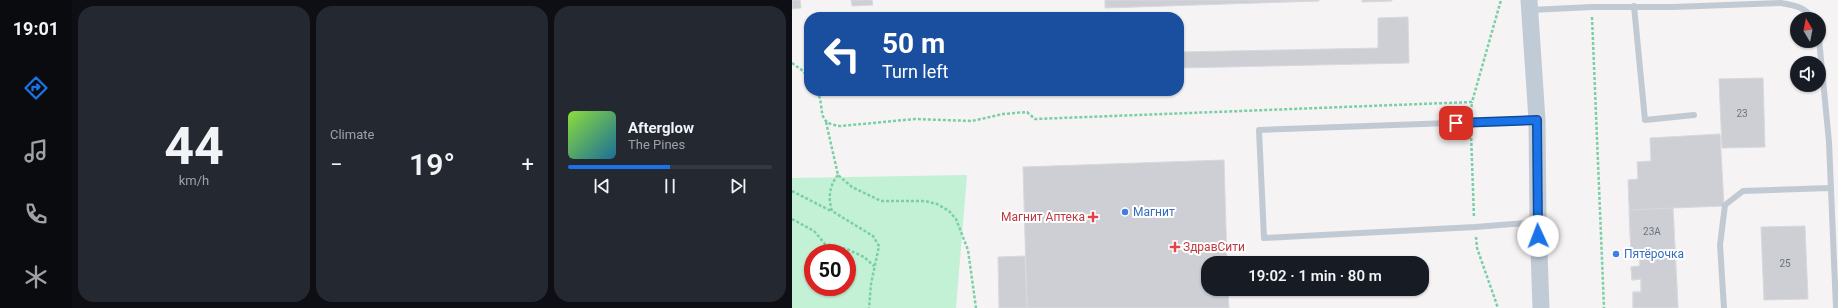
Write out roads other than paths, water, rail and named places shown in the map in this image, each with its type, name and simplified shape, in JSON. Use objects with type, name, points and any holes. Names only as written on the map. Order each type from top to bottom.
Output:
[{"type":"main road","points":[[1529,5],[1537,120],[1541,308]]},
{"type":"lane","points":[[1529,5],[1673,7],[1781,2],[1796,5],[1809,12]]},
{"type":"lane","points":[[1634,6],[1645,120],[1694,115]]},
{"type":"lane","points":[[1820,48],[1829,142],[1836,308]]},
{"type":"lane","points":[[1537,120],[1259,130],[1264,238],[1475,227],[1538,222]]},
{"type":"lane","points":[[1724,308],[1720,245],[1725,205],[1743,190],[1830,188]]},
{"type":"place","name":"Магнит","points":[[1125,212]]},
{"type":"place","name":"Магнит Аптека","points":[[1093,217]]},
{"type":"place","name":"ЗдравСити","points":[[1175,247]]},
{"type":"place","name":"Пятёрочка","points":[[1616,254]]}]
